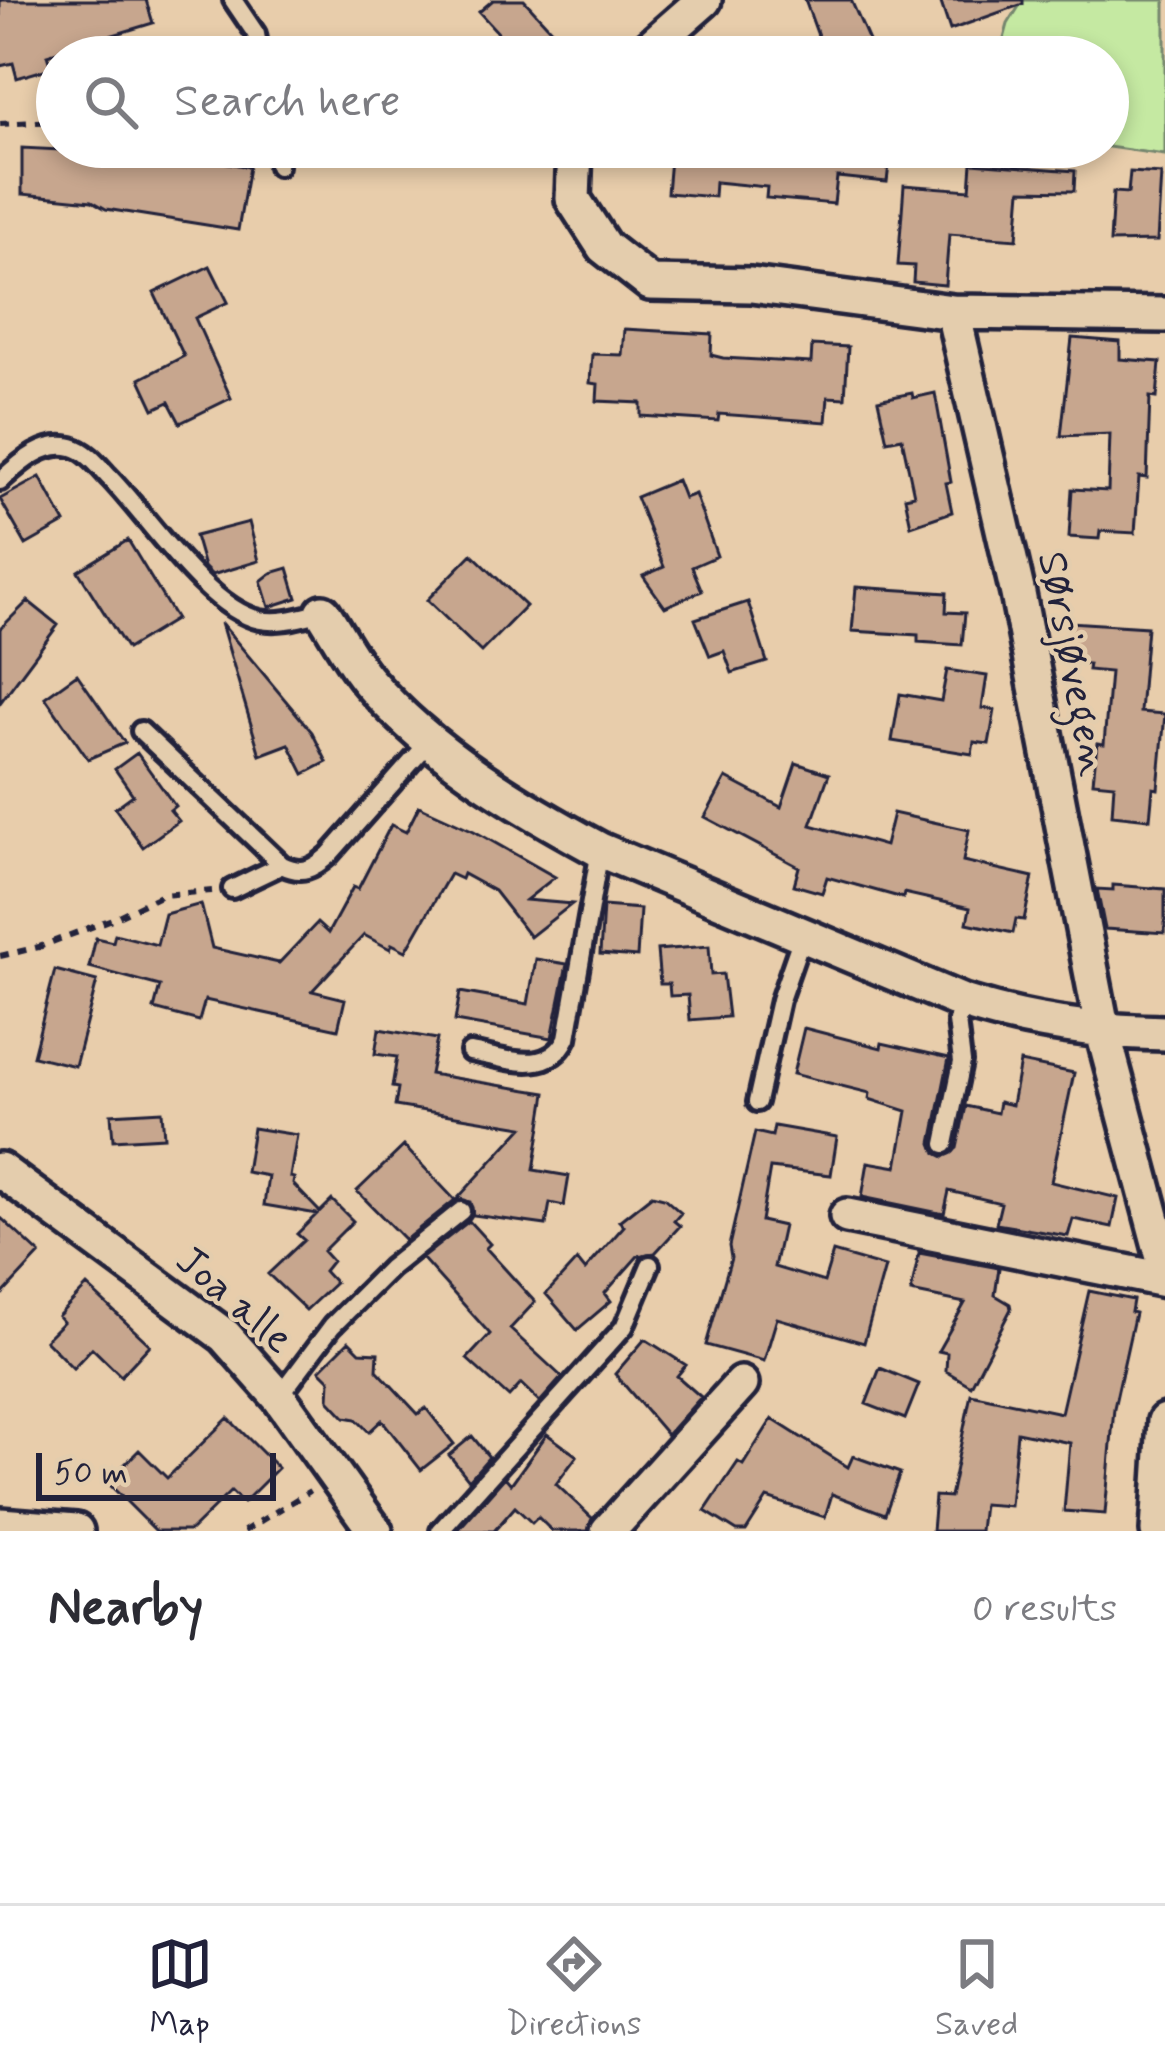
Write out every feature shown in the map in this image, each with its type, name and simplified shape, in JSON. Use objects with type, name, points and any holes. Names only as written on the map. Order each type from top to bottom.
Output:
[{"type":"street","points":[[663,36],[704,0]]},
{"type":"street","points":[[572,168],[573,199],[604,248],[650,283],[751,285],[953,312],[1165,315]]},
{"type":"street","name":"Sørsjøvegen","points":[[953,312],[1018,594],[1103,1032],[1165,1265]]},
{"type":"street","points":[[323,612],[368,680],[429,742],[544,819],[600,850],[963,1002],[1020,1020],[1103,1032],[1165,1033]]},
{"type":"street","name":"Joa alle","points":[[0,1170],[225,1336],[280,1396],[375,1531]]},
{"type":"street","points":[[847,1216],[1165,1280]]},
{"type":"street","points":[[608,1531],[742,1384]]},
{"type":"street","points":[[1158,1531],[1165,1420]]},
{"type":"street","points":[[0,1525],[76,1531]]},
{"type":"lane","points":[[233,0],[256,36]]},
{"type":"lane","points":[[0,482],[37,452],[70,447],[90,458],[209,589],[243,614],[278,622],[323,612]]},
{"type":"lane","points":[[141,731],[282,865],[303,872],[329,856],[429,742]]},
{"type":"lane","points":[[470,1052],[539,1063],[560,1052],[567,1038],[600,850]]},
{"type":"lane","points":[[232,890],[282,865]]},
{"type":"lane","points":[[757,1102],[780,1000],[803,934]]},
{"type":"lane","points":[[946,1144],[962,1062],[957,1021],[963,1002]]},
{"type":"lane","points":[[280,1396],[332,1326],[390,1268],[461,1211]]},
{"type":"lane","points":[[440,1531],[624,1327],[650,1265]]},
{"type":"path","points":[[0,124],[36,122]]},
{"type":"path","points":[[0,956],[39,947],[162,895],[232,890]]},
{"type":"path","points":[[244,1531],[333,1476]]},
{"type":"green space","points":[[1023,0],[1165,0],[1165,155],[1129,150],[1129,36],[1005,36]]},
{"type":"building","points":[[0,0],[146,0],[153,23],[110,36],[36,36],[36,72],[17,78],[13,63],[0,66]]},
{"type":"building","points":[[493,0],[524,0],[557,36],[501,36],[479,12]]},
{"type":"building","points":[[805,0],[851,0],[867,36],[818,36]]},
{"type":"building","points":[[940,0],[1023,0],[1023,4],[950,30]]},
{"type":"building","points":[[22,148],[36,149],[36,168],[249,168],[238,230],[106,209],[92,201],[22,194]]},
{"type":"building","points":[[669,168],[889,168],[887,182],[837,177],[834,204],[766,198],[767,187],[715,182],[714,197],[667,193]]},
{"type":"building","points":[[972,168],[1075,171],[1074,191],[1021,190],[1017,239],[949,234],[945,285],[913,282],[914,266],[898,265],[904,185],[970,190]]},
{"type":"building","points":[[1130,172],[1161,174],[1157,241],[1110,242],[1113,192],[1128,193]]},
{"type":"building","points":[[210,266],[228,302],[195,318],[231,398],[180,423],[169,402],[154,409],[140,379],[184,356],[154,293]]},
{"type":"building","points":[[624,329],[712,334],[711,355],[723,358],[811,363],[812,345],[848,347],[845,398],[828,397],[826,422],[719,414],[718,421],[641,416],[641,403],[597,401],[598,384],[590,383],[592,354],[622,355]]},
{"type":"building","points":[[1072,338],[1120,342],[1120,359],[1160,362],[1157,398],[1150,397],[1147,478],[1139,477],[1135,533],[1100,531],[1099,539],[1069,537],[1072,489],[1108,491],[1110,434],[1061,436]]},
{"type":"building","points":[[912,393],[913,398],[935,393],[952,512],[911,526],[905,497],[914,495],[902,438],[887,441],[878,400]]},
{"type":"building","points":[[40,477],[65,523],[26,545],[0,499]]},
{"type":"building","points":[[677,480],[684,498],[695,494],[717,556],[692,567],[702,591],[665,607],[643,576],[664,567],[636,497]]},
{"type":"building","points":[[249,522],[259,561],[212,575],[204,567],[195,536]]},
{"type":"building","points":[[128,540],[176,619],[127,649],[78,571]]},
{"type":"building","points":[[472,554],[526,606],[481,652],[427,600]]},
{"type":"building","points":[[288,568],[297,598],[269,607],[261,581]]},
{"type":"building","points":[[856,587],[947,593],[946,612],[965,613],[962,645],[918,642],[918,635],[852,631]]},
{"type":"building","points":[[28,601],[58,625],[0,703],[0,629]]},
{"type":"building","points":[[748,602],[767,662],[732,673],[724,651],[710,656],[695,619]]},
{"type":"building","points":[[1069,622],[1147,627],[1140,712],[1165,714],[1158,789],[1153,788],[1150,819],[1112,815],[1114,784],[1093,782],[1097,743],[1104,744],[1110,672],[1066,662]]},
{"type":"building","points":[[221,623],[312,732],[327,762],[304,774],[289,744],[260,755]]},
{"type":"building","points":[[947,670],[987,676],[982,708],[995,710],[989,744],[974,742],[972,754],[892,741],[900,694],[941,701]]},
{"type":"building","points":[[77,674],[125,743],[88,759],[45,697]]},
{"type":"building","points":[[137,753],[175,806],[170,810],[179,821],[143,847],[115,808],[133,795],[115,769]]},
{"type":"building","points":[[796,763],[829,774],[811,825],[885,846],[893,813],[969,830],[963,861],[1033,877],[1024,920],[1016,919],[1013,933],[967,923],[970,908],[904,893],[903,898],[827,877],[822,893],[794,885],[799,867],[705,817],[726,778],[781,807]]},
{"type":"building","points":[[419,806],[555,877],[526,900],[572,904],[530,937],[494,891],[463,874],[461,879],[450,874],[406,951],[392,944],[390,949],[364,935],[312,991],[345,999],[338,1029],[205,1000],[199,1021],[154,1009],[160,986],[89,967],[96,938],[113,942],[115,934],[157,945],[165,914],[201,904],[212,948],[279,963],[317,923],[328,933],[353,887],[358,889],[391,825],[406,832]]},
{"type":"building","points":[[1113,885],[1165,889],[1165,933],[1105,929],[1097,889],[1113,890]]},
{"type":"building","points":[[603,906],[640,909],[637,957],[600,954]]},
{"type":"building","points":[[709,946],[711,975],[723,974],[728,1017],[690,1020],[688,995],[670,996],[669,984],[660,984],[657,950]]},
{"type":"building","points":[[536,959],[567,964],[552,1038],[455,1021],[460,992],[528,1004]]},
{"type":"building","points":[[55,970],[97,981],[75,1066],[33,1056]]},
{"type":"building","points":[[804,1028],[881,1048],[882,1043],[949,1058],[932,1143],[944,1157],[957,1148],[966,1106],[997,1113],[999,1102],[1012,1105],[1020,1062],[1074,1073],[1051,1182],[1118,1198],[1112,1227],[1073,1219],[1068,1236],[996,1224],[1001,1203],[949,1191],[944,1214],[862,1197],[868,1162],[897,1167],[907,1111],[869,1099],[870,1093],[793,1074]]},
{"type":"building","points":[[379,1029],[437,1039],[430,1074],[546,1093],[534,1170],[569,1176],[564,1206],[550,1203],[546,1225],[473,1215],[470,1202],[457,1199],[523,1127],[395,1106],[398,1088],[392,1087],[397,1057],[375,1054]]},
{"type":"building","points":[[162,1111],[164,1137],[113,1140],[111,1114]]},
{"type":"building","points":[[774,1126],[837,1137],[831,1175],[770,1168],[761,1221],[783,1226],[774,1267],[824,1282],[833,1252],[885,1267],[864,1343],[777,1318],[764,1361],[706,1345],[731,1258],[729,1246],[755,1132],[772,1136]]},
{"type":"building","points":[[253,1128],[297,1135],[293,1184],[320,1212],[332,1200],[353,1221],[323,1251],[332,1261],[324,1271],[335,1283],[306,1310],[268,1274],[304,1240],[297,1234],[317,1214],[264,1205],[268,1176],[246,1172]]},
{"type":"building","points":[[404,1146],[455,1200],[405,1240],[357,1191]]},
{"type":"building","points":[[652,1195],[664,1198],[681,1213],[674,1221],[680,1226],[655,1253],[638,1256],[605,1293],[611,1301],[577,1330],[546,1294],[577,1260],[585,1270],[624,1226],[619,1221]]},
{"type":"building","points":[[0,1217],[40,1254],[0,1297]]},
{"type":"building","points":[[469,1221],[490,1244],[486,1248],[535,1302],[510,1329],[562,1377],[540,1402],[521,1384],[509,1397],[467,1359],[490,1334],[422,1258]]},
{"type":"building","points":[[919,1253],[999,1268],[995,1295],[1011,1309],[971,1386],[946,1371],[947,1353],[938,1351],[965,1303],[911,1292]]},
{"type":"building","points":[[87,1286],[150,1345],[121,1376],[92,1348],[73,1368],[45,1340],[63,1322],[58,1316]]},
{"type":"building","points":[[1089,1291],[1133,1300],[1131,1312],[1135,1313],[1114,1408],[1105,1514],[1064,1511],[1070,1443],[1017,1432],[1010,1506],[983,1504],[980,1531],[932,1531],[935,1496],[950,1497],[971,1394],[1061,1413]]},
{"type":"building","points":[[645,1339],[686,1365],[677,1376],[701,1397],[667,1435],[615,1374]]},
{"type":"building","points":[[349,1341],[360,1352],[378,1353],[377,1370],[418,1414],[426,1408],[454,1444],[421,1470],[382,1420],[369,1432],[329,1400],[330,1380],[320,1370]]},
{"type":"building","points":[[880,1368],[919,1384],[905,1419],[866,1404]]},
{"type":"building","points":[[228,1418],[278,1468],[243,1503],[231,1491],[190,1531],[156,1531],[107,1482],[139,1450],[167,1478]]},
{"type":"building","points":[[772,1419],[848,1467],[853,1456],[900,1473],[885,1514],[832,1494],[825,1517],[767,1498],[746,1531],[737,1531],[705,1511],[738,1462],[743,1465]]},
{"type":"building","points":[[547,1434],[577,1456],[556,1484],[592,1518],[588,1531],[552,1531],[538,1517],[532,1523],[515,1507],[494,1531],[457,1531],[505,1477],[511,1484]]},
{"type":"building","points":[[472,1436],[489,1457],[469,1480],[449,1455]]}]
